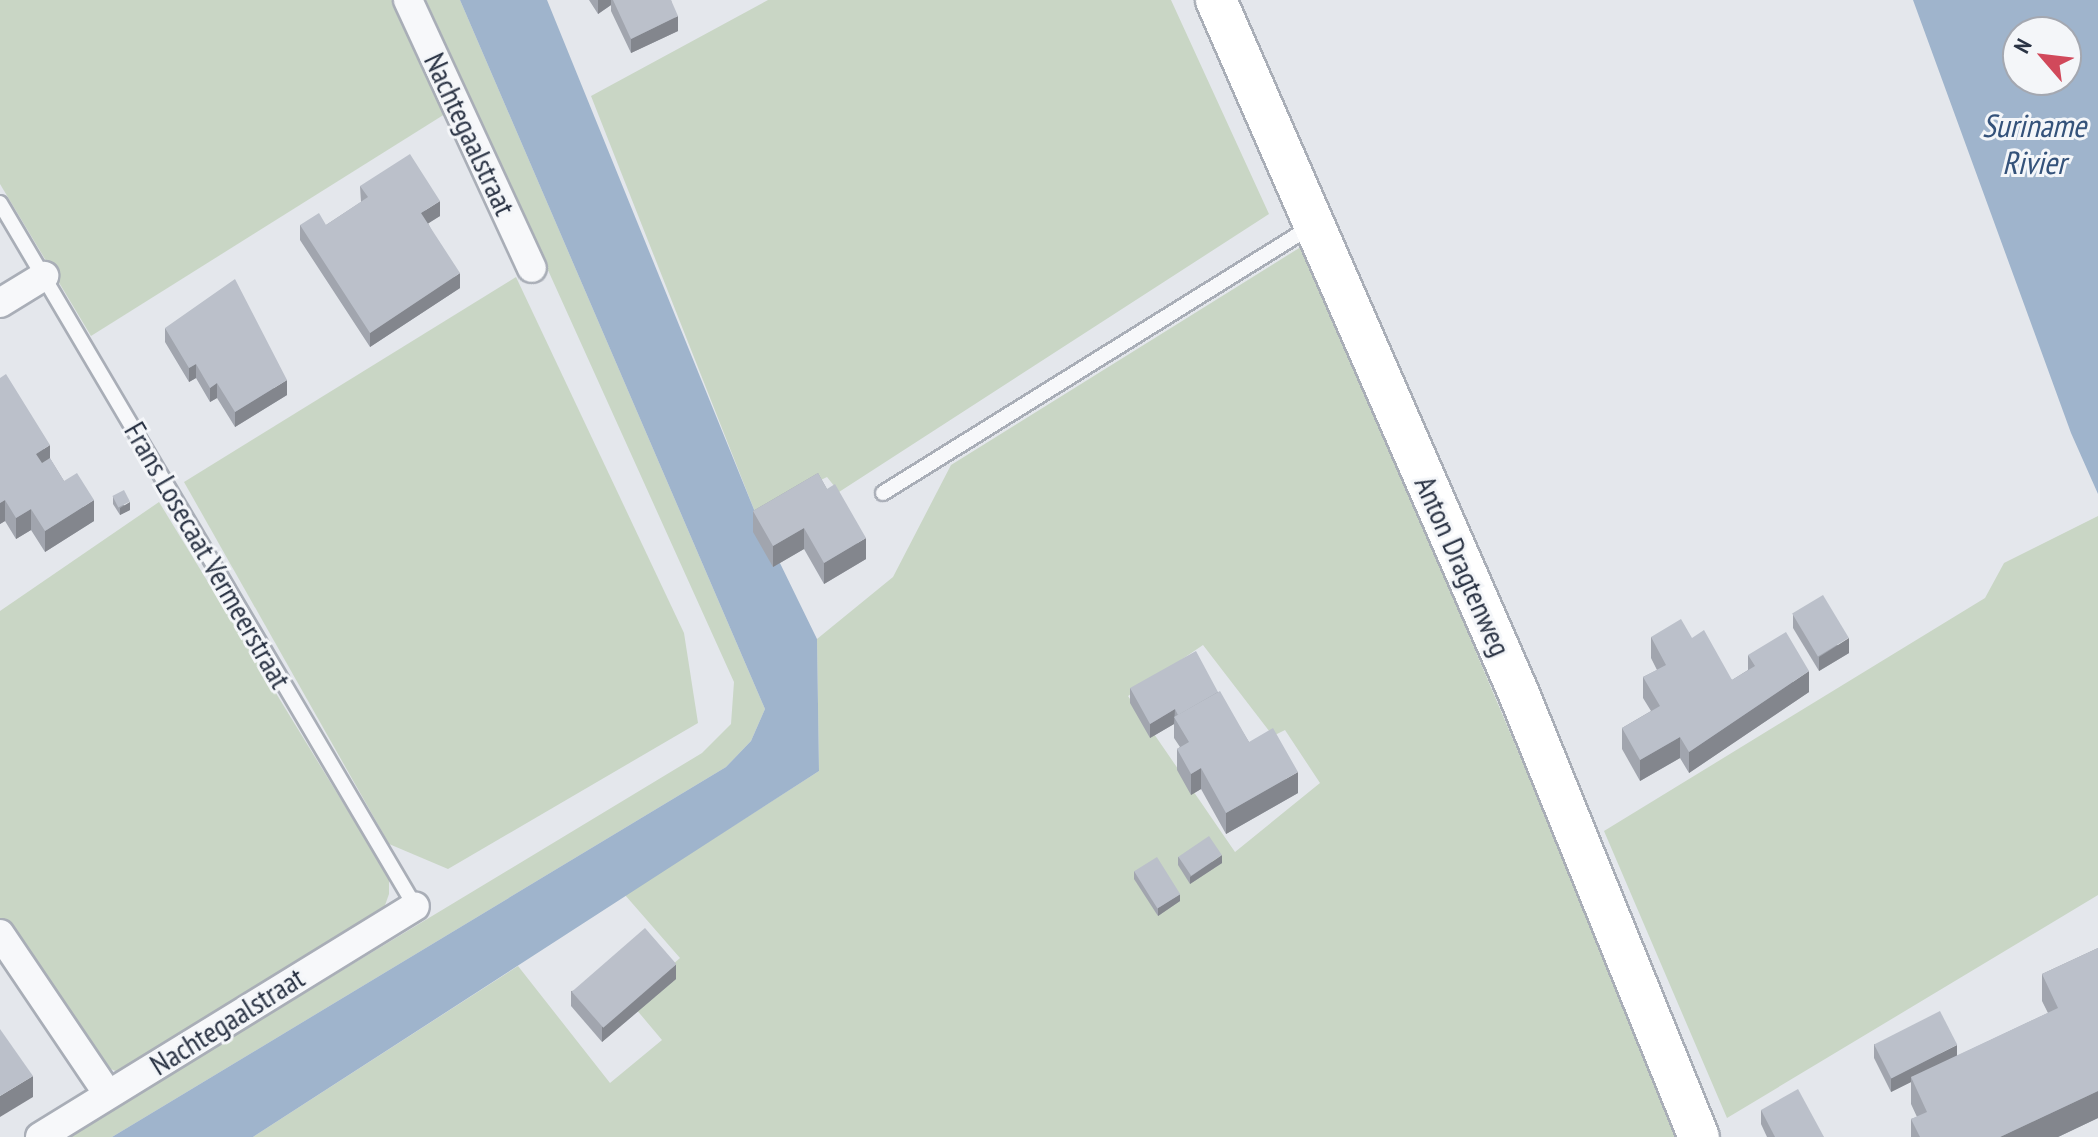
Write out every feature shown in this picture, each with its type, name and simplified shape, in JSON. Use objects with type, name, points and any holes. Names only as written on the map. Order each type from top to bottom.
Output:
[{"type":"main road","name":"Anton Dragtenweg","points":[[1216,0],[1525,708],[1699,1137]]},
{"type":"street","name":"Nachtegaalstraat","points":[[408,0],[532,268]]},
{"type":"street","points":[[0,303],[44,276]]},
{"type":"street","name":"Nachtegaalstraat","points":[[40,1137],[415,906]]},
{"type":"street","points":[[0,934],[108,1094]]},
{"type":"lane","name":"Frans Losecaat Vermeerstraat","points":[[0,203],[415,906]]},
{"type":"lane","points":[[883,493],[1313,225]]},
{"type":"green space","points":[[0,0],[394,0],[445,114],[91,336],[0,184]]},
{"type":"green space","points":[[426,0],[460,0],[765,709],[751,741],[726,767],[112,1137],[66,1137],[702,753],[731,724],[734,682]]},
{"type":"green space","points":[[768,0],[1171,0],[1269,214],[839,492],[827,477],[755,512],[591,96]]},
{"type":"green space","points":[[1304,245],[1681,1137],[253,1137],[518,966],[610,1083],[662,1040],[630,1002],[680,958],[625,895],[819,771],[817,639],[893,577],[951,465]],"holes":[[[1203,645],[1273,736],[1285,730],[1320,783],[1235,852],[1128,696]]]},
{"type":"green space","points":[[516,277],[684,633],[698,723],[448,869],[389,844],[184,482]]},
{"type":"green space","points":[[159,502],[389,878],[389,894],[383,911],[120,1073],[104,1066],[0,920],[0,611]]},
{"type":"green space","points":[[2098,516],[2098,895],[1727,1118],[1604,831],[1985,598],[2004,563]]},
{"type":"water","points":[[460,0],[547,0],[755,512],[817,639],[819,771],[253,1137],[112,1137],[726,767],[751,741],[765,709]]},
{"type":"water","name":"Suriname Rivier","points":[[1913,0],[2098,0],[2098,494],[2071,433]]},
{"type":"building","points":[[613,0],[671,0],[678,16],[631,39]]},
{"type":"building","points":[[410,154],[440,201],[421,213],[460,273],[370,333],[300,225],[319,213],[326,225],[368,197],[360,186]]},
{"type":"building","points":[[235,279],[287,380],[235,412],[217,383],[210,388],[196,364],[189,368],[165,328]]},
{"type":"building","points":[[6,374],[50,445],[36,454],[42,463],[50,458],[64,481],[77,473],[94,500],[45,531],[31,509],[16,518],[5,500],[0,503],[0,378]]},
{"type":"building","points":[[818,473],[827,489],[835,484],[866,538],[824,563],[804,528],[773,546],[753,511]]},
{"type":"building","points":[[124,490],[130,502],[118,507],[112,496]]},
{"type":"building","points":[[1823,595],[1849,638],[1818,656],[1792,614]]},
{"type":"building","points":[[1681,619],[1692,638],[1704,630],[1732,680],[1755,666],[1748,655],[1786,632],[1809,671],[1689,752],[1680,737],[1640,760],[1622,728],[1660,706],[1643,677],[1666,665],[1651,637]]},
{"type":"building","points":[[1196,651],[1218,692],[1178,715],[1175,709],[1150,724],[1130,688]]},
{"type":"building","points":[[1220,691],[1249,742],[1273,728],[1298,772],[1226,813],[1201,768],[1191,774],[1177,749],[1189,742],[1174,717]]},
{"type":"building","points":[[1209,836],[1222,855],[1191,876],[1178,857]]},
{"type":"building","points":[[1157,857],[1180,894],[1157,909],[1134,871]]},
{"type":"building","points":[[645,928],[676,964],[603,1028],[572,992]]},
{"type":"building","points":[[2098,948],[2098,1091],[2000,1137],[1920,1137],[1911,1119],[1927,1112],[1911,1077],[2058,1008],[2042,974]]},
{"type":"building","points":[[1940,1011],[1957,1045],[1891,1078],[1874,1045]]},
{"type":"building","points":[[0,1029],[33,1076],[0,1096]]},
{"type":"building","points":[[1798,1089],[1824,1137],[1775,1137],[1761,1110]]}]
